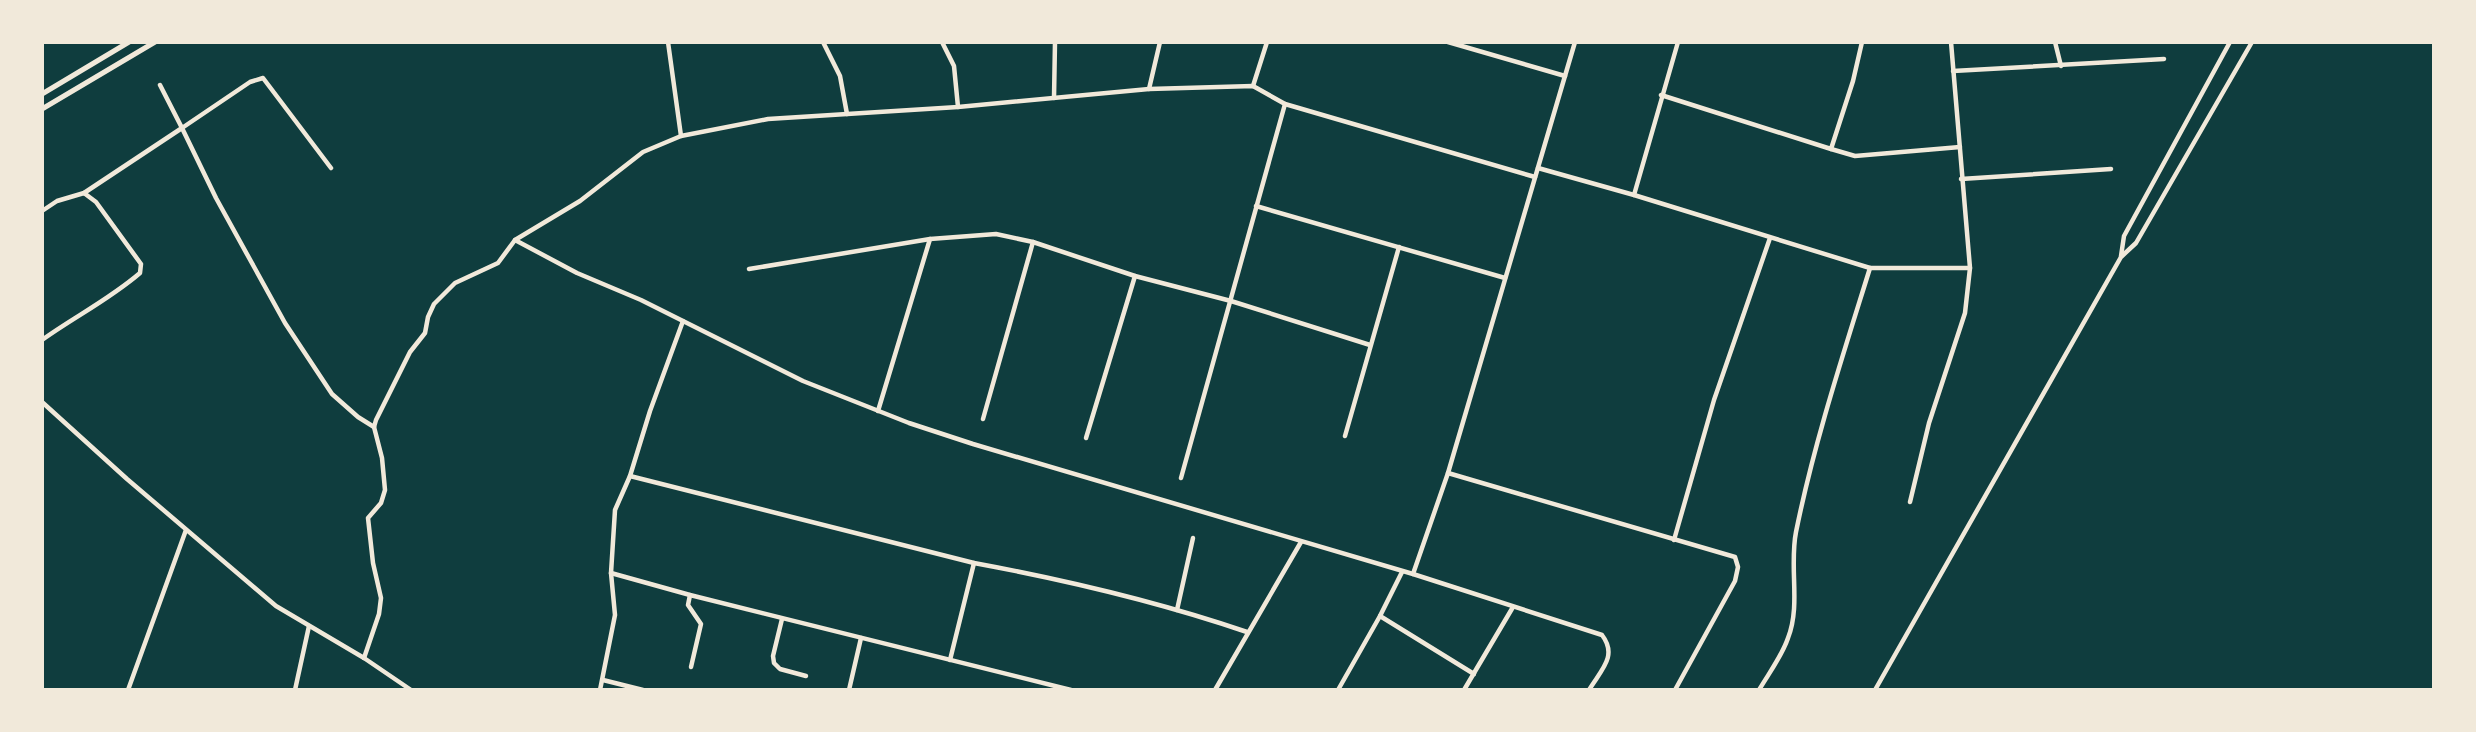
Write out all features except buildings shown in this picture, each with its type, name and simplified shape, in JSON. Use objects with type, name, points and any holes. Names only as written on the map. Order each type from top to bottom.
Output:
[{"type":"street","points":[[42,94],[129,42]]},
{"type":"street","points":[[42,109],[155,42]]},
{"type":"street","points":[[668,42],[681,136]]},
{"type":"street","points":[[823,42],[840,76],[847,114]]},
{"type":"street","points":[[942,42],[954,66],[958,107]]},
{"type":"street","points":[[1054,98],[1055,42]]},
{"type":"street","points":[[1149,89],[1160,42]]},
{"type":"street","points":[[1253,86],[1268,42]]},
{"type":"street","points":[[1448,42],[1565,76]]},
{"type":"street","points":[[1413,574],[1448,473],[1575,42]]},
{"type":"street","points":[[1634,195],[1678,42]]},
{"type":"street","points":[[1831,149],[1853,81],[1862,42]]},
{"type":"street","points":[[1910,502],[1929,424],[1965,313],[1970,268],[1951,42]]},
{"type":"street","points":[[2055,42],[2061,66]]},
{"type":"street","points":[[2121,257],[2124,236],[2230,42]]},
{"type":"street","points":[[1875,690],[2121,257],[2136,243],[2252,42]]},
{"type":"street","points":[[1953,71],[2164,59]]},
{"type":"street","points":[[42,211],[57,201],[84,193],[250,82],[263,78],[331,168]]},
{"type":"street","points":[[160,85],[216,198],[285,323],[332,394],[374,427]]},
{"type":"street","points":[[364,658],[379,614],[381,598],[373,563],[368,518],[381,503],[386,478],[374,427],[410,352],[425,333],[434,304],[455,283],[498,263],[514,240],[580,201],[643,152],[681,136],[768,119],[958,107],[1149,89],[1253,86],[1285,104],[1535,177]]},
{"type":"street","points":[[1661,95],[1855,156],[1960,147]]},
{"type":"street","points":[[1181,478],[1285,104]]},
{"type":"street","points":[[1538,168],[1870,268],[1970,268]]},
{"type":"street","points":[[1961,179],[2111,169]]},
{"type":"street","points":[[42,340],[119,291],[140,274],[141,264],[96,202],[84,193]]},
{"type":"street","points":[[1256,206],[1505,278]]},
{"type":"street","points":[[749,269],[929,239],[996,234],[1033,242],[1135,276],[1231,301],[1370,345]]},
{"type":"street","points":[[1674,540],[1714,400],[1770,238]]},
{"type":"street","points":[[878,411],[929,239]]},
{"type":"street","points":[[514,240],[577,274],[641,300],[803,381],[878,411],[973,444],[1413,574],[1602,635],[1609,645],[1610,656],[1589,690]]},
{"type":"street","points":[[984,419],[1033,242]]},
{"type":"street","points":[[1345,436],[1399,247]]},
{"type":"street","points":[[1759,690],[1788,638],[1793,613],[1792,561],[1796,533],[1822,428],[1870,268]]},
{"type":"street","points":[[1086,438],[1135,276]]},
{"type":"street","points":[[600,690],[615,615],[611,573],[615,510],[631,476],[650,411],[684,321]]},
{"type":"street","points":[[42,402],[127,479],[276,606],[364,658],[411,690]]},
{"type":"street","points":[[1448,473],[1731,555],[1737,560],[1738,567],[1726,601],[1675,690]]},
{"type":"street","points":[[631,476],[974,563],[1029,573],[1177,610],[1247,632]]},
{"type":"street","points":[[128,690],[186,529]]},
{"type":"street","points":[[1177,610],[1193,538]]},
{"type":"street","points":[[1215,690],[1301,542]]},
{"type":"street","points":[[950,660],[974,563]]},
{"type":"street","points":[[1338,690],[1402,572]]},
{"type":"street","points":[[611,573],[1071,690]]},
{"type":"street","points":[[690,595],[688,605],[701,624],[691,667]]},
{"type":"street","points":[[1464,690],[1513,607]]},
{"type":"street","points":[[1380,616],[1474,674]]},
{"type":"street","points":[[782,618],[773,656],[774,663],[780,669],[806,676]]},
{"type":"street","points":[[295,690],[309,626]]},
{"type":"street","points":[[849,690],[861,638]]},
{"type":"street","points":[[603,680],[643,690]]}]
